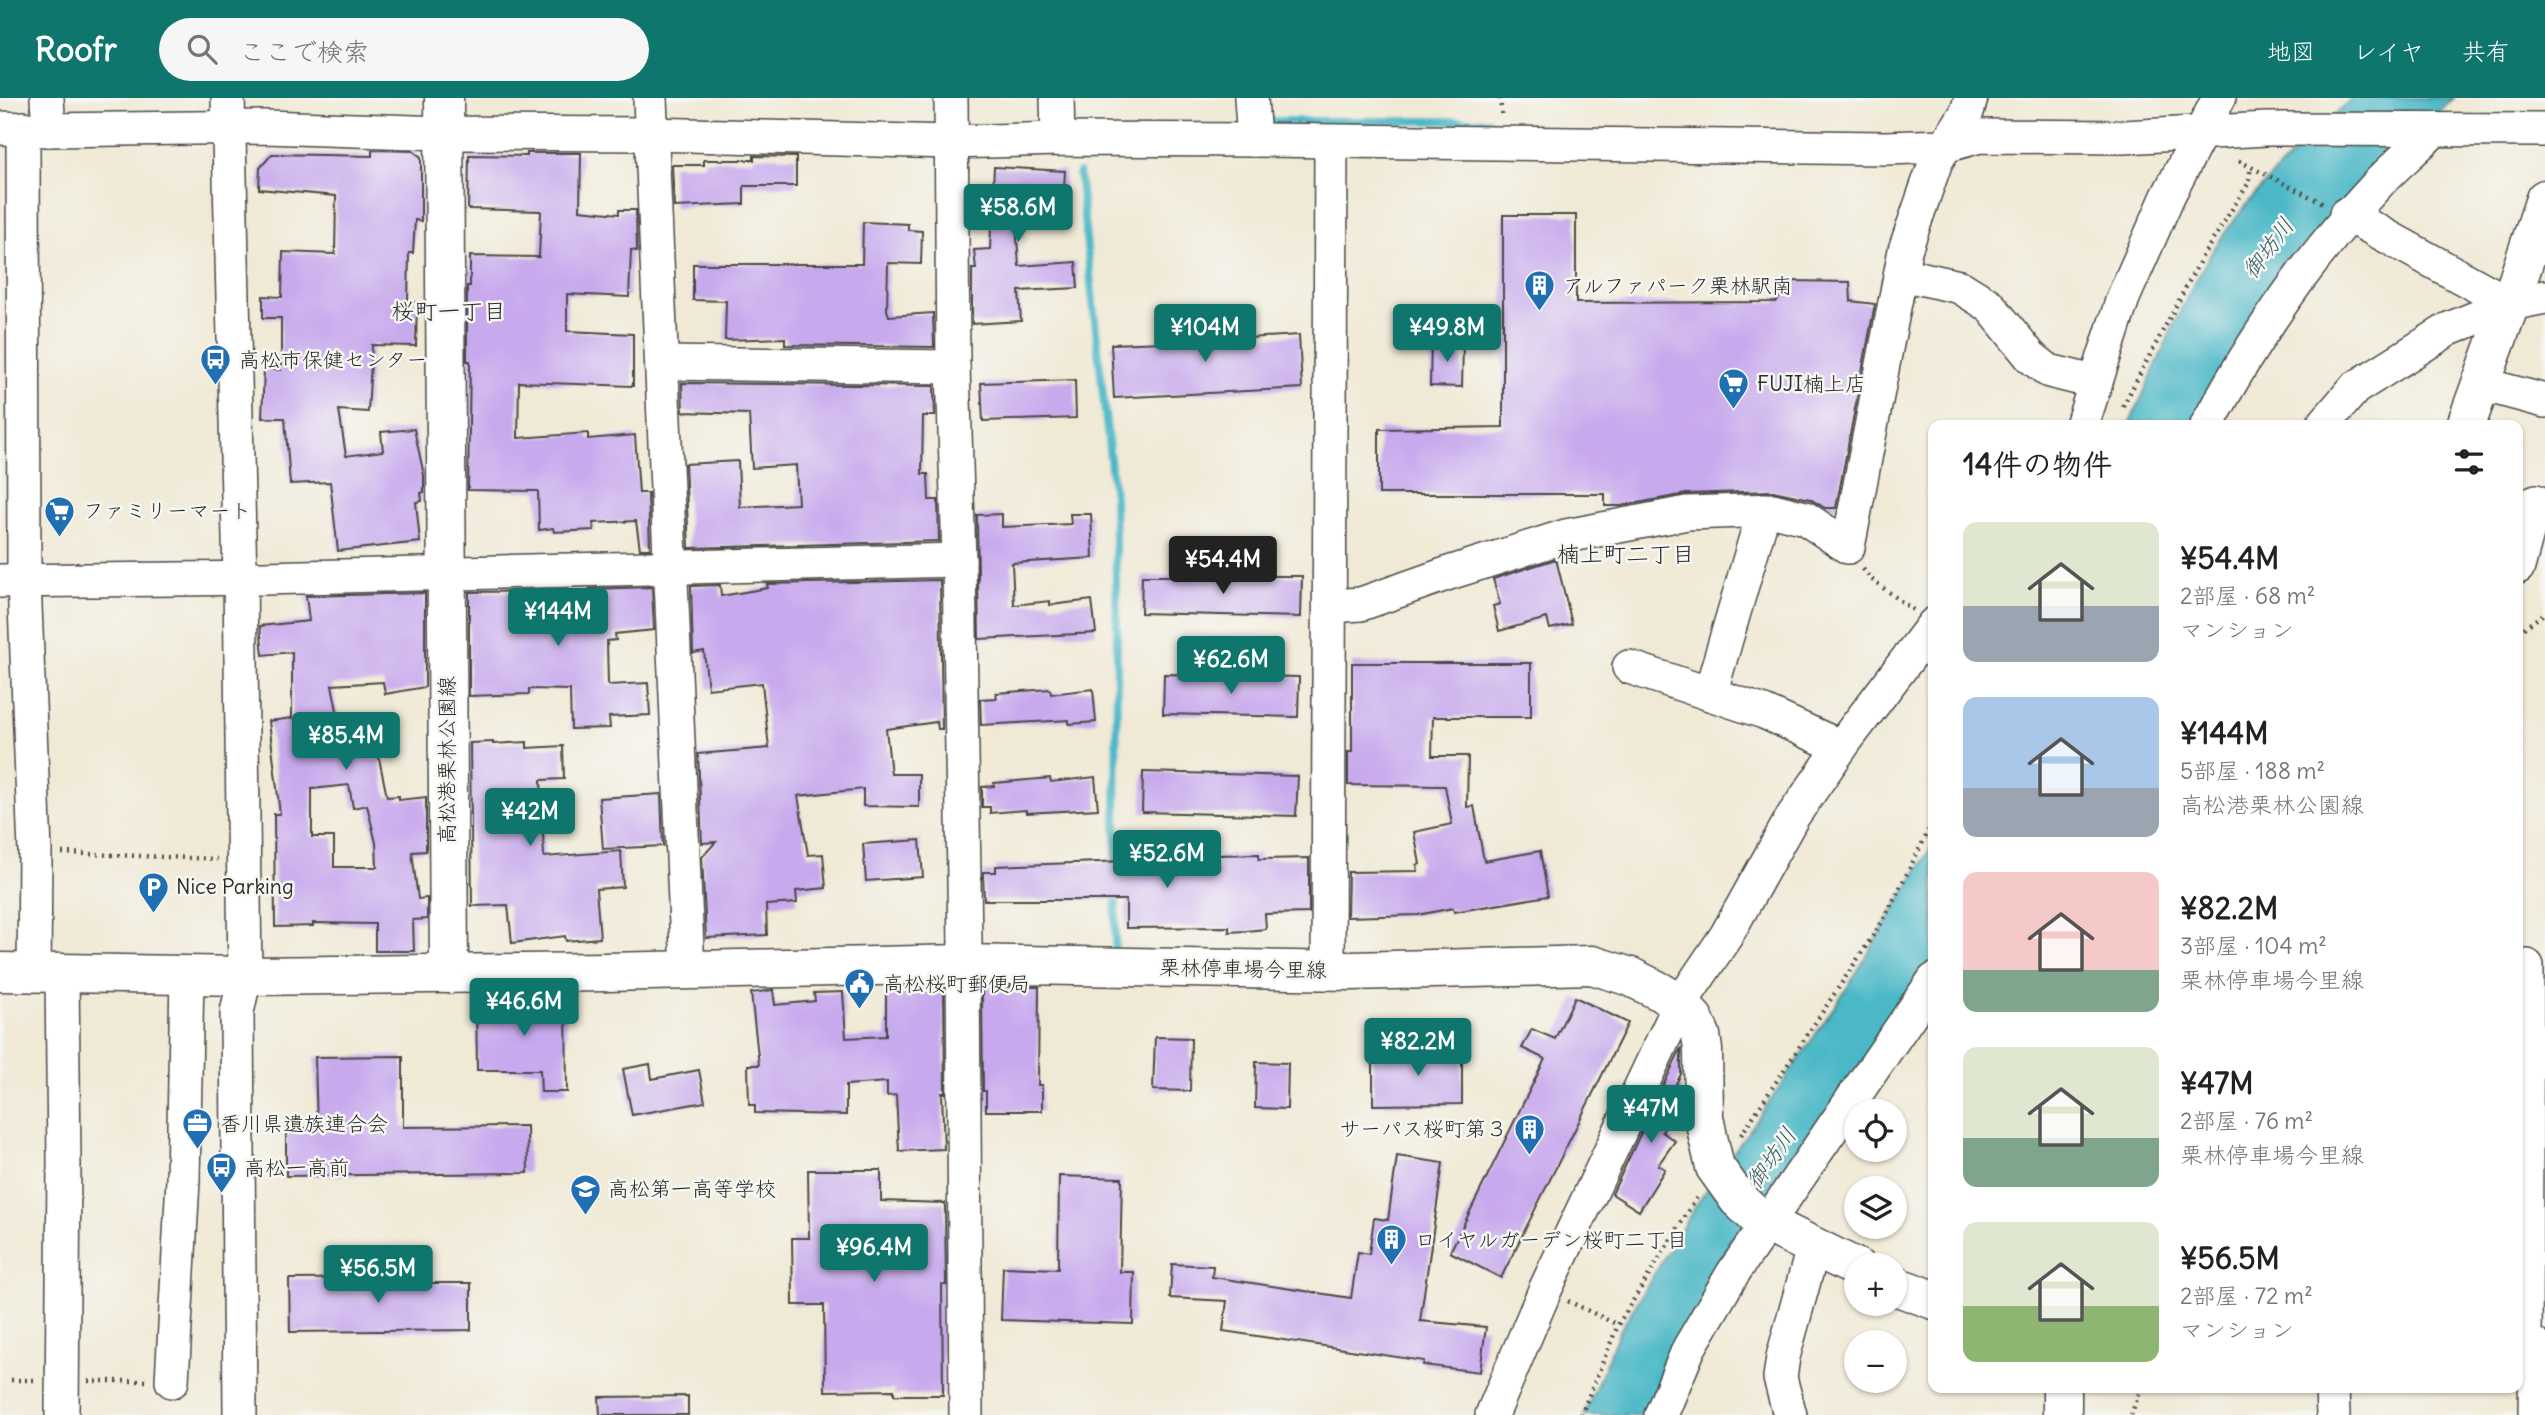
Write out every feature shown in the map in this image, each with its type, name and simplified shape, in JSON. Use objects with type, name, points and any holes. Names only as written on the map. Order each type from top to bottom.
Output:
[{"type":"main road","name":"高松港栗林公園線","points":[[445,115],[449,974]]},
{"type":"main road","points":[[2468,420],[2481,384],[2528,300],[2545,199]]},
{"type":"main road","name":"栗林停車場今里線","points":[[449,974],[963,964],[1328,971],[1592,965],[1631,977],[1680,1004],[1694,1019],[1701,1035],[1704,1117],[1718,1171],[1738,1199],[1763,1221],[1844,1262]]},
{"type":"main road","points":[[32,973],[245,976],[449,974]]},
{"type":"main road","points":[[1907,1290],[1928,1298]]},
{"type":"main road","points":[[2062,1393],[2062,1415]]},
{"type":"street","points":[[650,98],[688,971]]},
{"type":"street","points":[[951,98],[953,367],[965,943],[966,1415]]},
{"type":"street","points":[[1057,98],[1058,139]]},
{"type":"street","points":[[1251,98],[1254,140]]},
{"type":"street","points":[[1330,606],[1361,604],[1566,536],[1687,513],[1773,510],[1805,518],[1848,547],[1905,250],[1936,161],[1968,112],[1971,98]]},
{"type":"street","points":[[2083,420],[2123,298],[2168,196],[2219,98]]},
{"type":"street","points":[[228,113],[240,577],[245,976],[237,1012],[240,1415]]},
{"type":"street","points":[[62,1415],[64,1162],[32,973],[35,851],[12,581],[30,121],[228,113],[445,115],[652,134],[951,142],[1058,139],[1254,140],[1885,148],[1945,146],[1980,136],[2124,137],[2317,128],[2545,130]]},
{"type":"street","points":[[2210,420],[2265,326],[2303,272],[2348,215],[2378,183],[2411,155],[2427,130]]},
{"type":"street","points":[[1328,971],[1331,143]]},
{"type":"street","points":[[2348,215],[2528,300]]},
{"type":"street","points":[[1901,274],[1960,287],[1989,305],[2031,357],[2049,372],[2094,382]]},
{"type":"street","points":[[2327,420],[2355,388],[2449,329],[2528,300]]},
{"type":"street","points":[[663,363],[953,367]]},
{"type":"street","points":[[2481,384],[2545,401]]},
{"type":"street","points":[[2523,544],[2533,500]]},
{"type":"street","points":[[1710,694],[1764,510]]},
{"type":"street","points":[[12,581],[959,560]]},
{"type":"street","points":[[1492,1415],[1545,1290],[1680,1004],[1726,936],[1793,816],[1928,631]]},
{"type":"street","points":[[1629,667],[1764,712],[1841,747]]},
{"type":"street","points":[[2523,1004],[2530,965]]},
{"type":"street","points":[[172,1381],[183,1180],[187,975]]},
{"type":"street","points":[[1671,1412],[1689,1348],[1763,1221],[1928,988]]},
{"type":"street","points":[[2523,1026],[2529,1124],[2531,1346],[2535,1415]]},
{"type":"street","points":[[1790,1415],[1780,1378],[1783,1357],[1813,1248]]},
{"type":"street","points":[[2333,1393],[2333,1415]]},
{"type":"path","points":[[2239,161],[2348,215]]},
{"type":"path","points":[[2123,406],[2202,257],[2248,184],[2252,167]]},
{"type":"path","points":[[1848,547],[1871,579],[1928,620]]},
{"type":"path","points":[[2523,628],[2545,613]]},
{"type":"path","points":[[1581,1415],[1618,1325],[1884,919],[1928,832]]},
{"type":"path","points":[[35,851],[218,859]]},
{"type":"path","points":[[1545,1290],[1618,1325]]},
{"type":"path","points":[[11,1380],[172,1381]]},
{"type":"path","points":[[2132,1415],[2139,1393]]},
{"type":"water","name":"御坊川","points":[[2353,98],[2454,98],[2355,193],[2203,420],[2131,420],[2168,337],[2212,252],[2259,189]]},
{"type":"water","name":"御坊川","points":[[1928,853],[1928,971],[1862,1069],[1645,1415],[1584,1415],[1619,1332],[1696,1205],[1854,977]]},
{"type":"building","points":[[372,150],[413,151],[421,157],[421,221],[415,220],[413,253],[409,253],[408,302],[417,302],[416,346],[372,345],[368,412],[339,410],[346,456],[383,451],[381,432],[414,429],[424,475],[422,501],[416,502],[420,542],[338,551],[330,482],[290,484],[285,418],[262,418],[264,369],[281,370],[281,318],[263,318],[263,296],[282,297],[283,252],[335,254],[336,196],[259,189],[260,168],[272,154],[372,156]]},
{"type":"building","points":[[527,153],[581,153],[580,210],[619,214],[619,210],[636,210],[637,251],[631,250],[629,297],[567,294],[567,331],[633,334],[633,386],[519,382],[518,438],[588,433],[588,439],[635,435],[639,493],[648,493],[650,549],[640,549],[636,521],[593,523],[594,530],[539,530],[538,491],[468,490],[470,361],[467,361],[467,286],[470,286],[470,256],[539,257],[541,211],[468,209],[469,155],[527,156]]},
{"type":"building","points":[[754,156],[796,157],[796,186],[744,186],[744,204],[674,207],[672,165],[704,165],[704,160],[754,160]]},
{"type":"building","points":[[994,167],[1065,171],[1062,225],[1016,223],[1019,266],[1076,262],[1078,288],[1019,291],[1021,321],[972,324],[972,269],[976,269],[974,250],[990,249]]},
{"type":"building","points":[[1503,215],[1576,215],[1576,303],[1776,302],[1793,281],[1850,282],[1851,301],[1875,304],[1836,508],[1825,508],[1810,499],[1773,491],[1686,494],[1621,506],[1605,506],[1605,494],[1379,494],[1379,429],[1503,427]]},
{"type":"building","points":[[863,222],[908,224],[908,230],[922,231],[921,264],[888,263],[887,310],[889,316],[933,313],[934,347],[785,345],[785,338],[725,340],[726,301],[693,300],[693,264],[862,264]]},
{"type":"building","points":[[1213,322],[1214,340],[1299,335],[1302,388],[1114,398],[1111,344],[1165,342],[1164,324]]},
{"type":"building","points":[[1431,341],[1463,342],[1462,387],[1430,386]]},
{"type":"building","points":[[1075,380],[1076,418],[983,421],[981,383]]},
{"type":"building","points":[[682,383],[934,386],[935,416],[923,416],[922,474],[928,474],[929,500],[938,500],[939,541],[689,548],[685,464],[738,461],[740,507],[798,504],[796,465],[752,468],[749,414],[683,412]]},
{"type":"building","points":[[1002,514],[1002,527],[1071,524],[1070,514],[1091,514],[1093,558],[1012,563],[1014,605],[1050,601],[1050,605],[1092,600],[1096,633],[979,639],[977,515]]},
{"type":"building","points":[[1556,559],[1572,624],[1550,629],[1547,618],[1499,631],[1493,606],[1500,604],[1493,579]]},
{"type":"building","points":[[1142,576],[1302,576],[1301,617],[1141,613]]},
{"type":"building","points":[[940,580],[942,729],[938,729],[937,722],[886,729],[891,774],[919,774],[919,807],[863,806],[863,789],[798,796],[808,855],[823,854],[826,888],[796,891],[797,903],[766,905],[767,935],[706,938],[702,857],[716,842],[702,843],[698,754],[769,748],[762,683],[708,689],[704,651],[693,653],[691,586],[720,585],[721,596],[768,588],[767,584]]},
{"type":"building","points":[[652,587],[654,630],[615,634],[616,640],[607,641],[608,685],[648,683],[650,715],[609,717],[610,728],[571,729],[570,690],[529,689],[529,694],[469,696],[469,592],[591,591],[590,589]]},
{"type":"building","points":[[425,593],[425,687],[385,694],[383,682],[332,685],[344,746],[375,739],[387,797],[399,796],[399,800],[426,797],[426,851],[412,852],[418,899],[427,898],[427,919],[413,920],[414,951],[375,951],[375,924],[313,923],[313,926],[275,927],[274,814],[280,814],[269,721],[292,718],[292,652],[263,655],[260,626],[309,621],[306,596]],"holes":[[[349,785],[353,808],[367,805],[376,843],[377,867],[334,867],[334,837],[312,837],[312,789]]]},
{"type":"building","points":[[1352,663],[1531,663],[1531,717],[1433,717],[1432,756],[1468,756],[1467,807],[1474,806],[1484,861],[1540,851],[1548,896],[1454,912],[1453,908],[1418,915],[1347,917],[1348,872],[1418,871],[1417,865],[1420,864],[1414,832],[1452,824],[1445,786],[1348,785],[1348,752],[1352,752]]},
{"type":"building","points":[[1164,674],[1299,677],[1298,717],[1163,714]]},
{"type":"building","points":[[1050,689],[1051,694],[1093,689],[1096,722],[1069,724],[1069,720],[981,725],[980,699],[997,698],[996,693]]},
{"type":"building","points":[[527,742],[527,748],[563,746],[564,779],[541,780],[544,857],[621,851],[623,887],[596,889],[600,938],[566,941],[565,936],[512,943],[508,905],[472,906],[470,743]]},
{"type":"building","points":[[1143,772],[1298,776],[1296,816],[1142,812]]},
{"type":"building","points":[[1095,777],[1098,809],[990,813],[990,807],[982,807],[982,787],[994,786],[994,783],[1050,778],[1051,782]]},
{"type":"building","points":[[661,794],[663,846],[603,849],[599,798]]},
{"type":"building","points":[[920,840],[923,877],[866,881],[863,844]]},
{"type":"building","points":[[1125,850],[1147,850],[1147,871],[1219,870],[1218,855],[1259,854],[1259,859],[1309,858],[1309,913],[1265,914],[1266,929],[1246,931],[1229,932],[1229,927],[1126,928],[1126,900],[984,900],[983,872],[996,872],[996,866],[1125,861]]},
{"type":"building","points":[[982,986],[1039,987],[1038,1085],[1042,1085],[1042,1111],[986,1111],[986,1091],[983,1091]]},
{"type":"building","points":[[944,987],[944,1149],[899,1151],[896,1095],[887,1096],[887,1082],[846,1085],[846,1115],[755,1113],[755,1105],[749,1105],[748,1065],[759,1065],[751,993],[773,990],[775,1005],[815,1001],[814,993],[843,992],[846,1038],[886,1036],[886,988]]},
{"type":"building","name":"サーパス桜町第３","points":[[1575,997],[1628,1023],[1501,1278],[1450,1252],[1545,1059],[1522,1048],[1532,1029],[1555,1039]]},
{"type":"building","points":[[566,998],[567,1092],[541,1092],[540,1070],[477,1070],[476,999]]},
{"type":"building","points":[[1155,1037],[1191,1038],[1190,1091],[1153,1090]]},
{"type":"building","points":[[1404,1044],[1434,1044],[1434,1055],[1462,1055],[1462,1104],[1373,1105],[1373,1057],[1404,1057]]},
{"type":"building","points":[[1681,1048],[1681,1074],[1676,1084],[1682,1088],[1682,1099],[1662,1132],[1675,1141],[1658,1165],[1665,1169],[1639,1211],[1612,1194]]},
{"type":"building","points":[[403,1056],[403,1127],[527,1126],[528,1173],[286,1176],[286,1128],[317,1128],[315,1057]]},
{"type":"building","points":[[1256,1062],[1288,1063],[1287,1109],[1255,1108]]},
{"type":"building","points":[[650,1064],[652,1079],[699,1070],[705,1102],[632,1115],[623,1069]]},
{"type":"building","name":"ロイヤルガーデン桜町二丁目","points":[[1397,1156],[1443,1163],[1420,1321],[1486,1327],[1480,1372],[1223,1331],[1227,1301],[1170,1298],[1172,1264],[1213,1266],[1212,1277],[1351,1298],[1358,1252],[1369,1254],[1374,1218],[1388,1220]]},
{"type":"building","points":[[808,1170],[881,1170],[881,1201],[945,1203],[946,1285],[942,1285],[943,1395],[894,1395],[894,1390],[825,1391],[824,1305],[793,1305],[792,1238],[809,1238]]},
{"type":"building","points":[[1059,1176],[1122,1178],[1120,1272],[1134,1272],[1133,1324],[1001,1320],[1003,1267],[1058,1269]]},
{"type":"building","points":[[424,1278],[424,1283],[471,1283],[471,1330],[290,1332],[289,1279]]},
{"type":"building","points":[[688,1396],[688,1415],[600,1415],[599,1397]]},
{"type":"waterway","points":[[1268,121],[1488,121]]},
{"type":"waterway","points":[[1079,173],[1114,496],[1117,626],[1116,871]]},
{"type":"waterway","points":[[1115,947],[1116,891]]},
{"type":"place","name":"アルファパーク栗林駅南","points":[[1540,313]]},
{"type":"place","name":"高松市保健センター","points":[[216,387]]},
{"type":"place","name":"FUJI楠上店","points":[[1734,411]]},
{"type":"place","name":"ファミリーマート","points":[[60,538]]},
{"type":"place","name":"Nice Parking","points":[[153,914]]},
{"type":"place","name":"高松桜町郵便局","points":[[860,1011]]},
{"type":"place","name":"香川県遺族連合会","points":[[197,1151]]},
{"type":"place","name":"サーパス桜町第３","points":[[1530,1156]]},
{"type":"place","name":"高松一高前","points":[[221,1195]]},
{"type":"place","name":"高松第一高等学校","points":[[585,1216]]},
{"type":"place","name":"ロイヤルガーデン桜町二丁目","points":[[1392,1267]]},
{"type":"district","name":"桜町一丁目","points":[[449,311]]},
{"type":"district","name":"楠上町二丁目","points":[[1626,554]]}]
